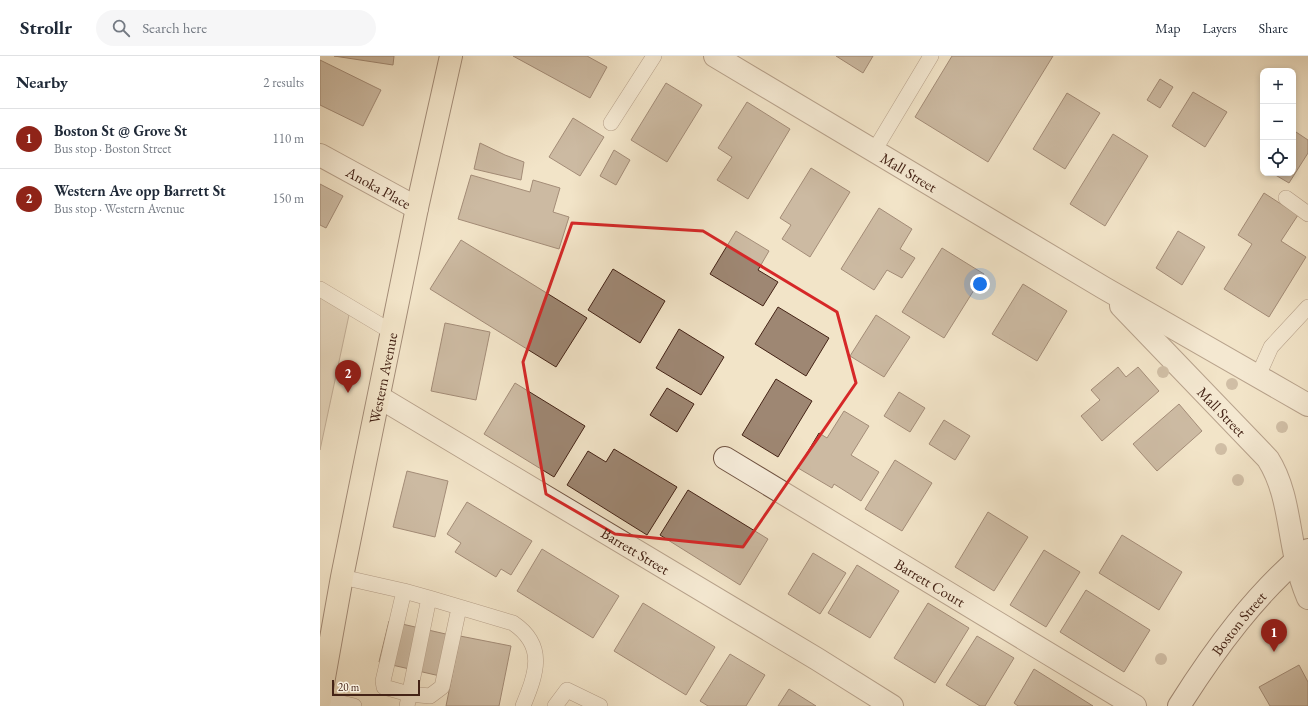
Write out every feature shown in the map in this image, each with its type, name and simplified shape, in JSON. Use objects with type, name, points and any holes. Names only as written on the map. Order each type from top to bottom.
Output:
[{"type":"main road","name":"Western Avenue","points":[[320,699],[342,577],[417,208],[451,56]]},
{"type":"street","name":"Mall Street","points":[[715,56],[1104,288],[1308,405]]},
{"type":"street","name":"Anoka Place","points":[[320,155],[417,208]]},
{"type":"street","name":"Mall Street","points":[[1104,288],[1268,459],[1281,485],[1302,555],[1308,598]]},
{"type":"street","name":"Barrett Street","points":[[379,397],[817,659],[892,706]]},
{"type":"street","name":"Barrett Court","points":[[725,458],[1135,706]]},
{"type":"street","name":"Boston Street","points":[[1179,706],[1209,661],[1252,604],[1265,589],[1302,555]]},
{"type":"lane","points":[[611,123],[654,56]]},
{"type":"lane","points":[[874,151],[931,56]]},
{"type":"lane","points":[[1286,198],[1308,214]]},
{"type":"lane","points":[[320,289],[392,332]]},
{"type":"lane","points":[[1258,376],[1271,347],[1308,307]]},
{"type":"lane","points":[[342,577],[429,598],[513,623],[523,630],[533,645],[536,664],[533,682],[523,706]]},
{"type":"lane","points":[[404,591],[383,681],[384,687],[408,700],[430,696],[442,687],[459,608]]},
{"type":"lane","points":[[408,700],[429,598]]},
{"type":"lane","points":[[555,706],[567,690],[600,706]]},
{"type":"lane","points":[[320,699],[354,706]]},
{"type":"highlighted area","points":[[572,223],[703,231],[837,312],[856,383],[743,547],[615,534],[546,494],[523,362]]},
{"type":"shaded area","points":[[320,296],[349,315],[320,450]]},
{"type":"building","points":[[334,56],[394,56],[393,65]]},
{"type":"building","points":[[513,56],[587,56],[607,67],[590,98]]},
{"type":"building","points":[[836,56],[873,56],[863,73]]},
{"type":"building","points":[[952,56],[1053,56],[988,162],[915,117]]},
{"type":"building","points":[[320,60],[381,90],[363,126],[320,105]]},
{"type":"building","points":[[1160,79],[1173,87],[1160,108],[1147,100]]},
{"type":"building","points":[[666,83],[702,105],[667,162],[631,140]]},
{"type":"building","points":[[1193,92],[1227,112],[1205,147],[1172,126]]},
{"type":"building","points":[[1067,93],[1100,113],[1065,169],[1033,149]]},
{"type":"building","points":[[747,102],[790,129],[748,199],[717,180],[732,157],[718,148]]},
{"type":"building","points":[[573,118],[604,137],[580,176],[549,157]]},
{"type":"building","points":[[1296,132],[1308,140],[1308,153],[1296,172]]},
{"type":"building","points":[[1113,134],[1148,156],[1105,226],[1070,204]]},
{"type":"building","points":[[480,143],[524,162],[521,180],[474,169]]},
{"type":"building","points":[[614,150],[630,160],[616,185],[600,176]]},
{"type":"building","points":[[811,168],[850,192],[810,257],[782,239],[791,225],[780,218]]},
{"type":"building","points":[[471,175],[530,192],[533,180],[560,188],[553,212],[569,217],[559,249],[458,219]]},
{"type":"building","points":[[1277,176],[1293,176],[1289,183]]},
{"type":"building","points":[[320,184],[343,196],[326,228],[320,225]]},
{"type":"building","points":[[1264,193],[1298,215],[1281,241],[1306,257],[1269,317],[1224,289],[1252,244],[1238,235]]},
{"type":"building","points":[[879,208],[912,229],[900,249],[915,258],[902,278],[887,270],[874,290],[841,269]]},
{"type":"building","points":[[736,231],[769,251],[758,270],[778,282],[763,306],[710,274]]},
{"type":"building","points":[[1178,231],[1205,247],[1182,285],[1156,268]]},
{"type":"building","points":[[461,240],[587,318],[556,367],[430,289]]},
{"type":"building","points":[[942,248],[984,274],[944,338],[902,312]]},
{"type":"building","points":[[613,269],[665,301],[640,343],[588,310]]},
{"type":"building","points":[[1023,284],[1067,311],[1037,361],[992,334]]},
{"type":"building","points":[[778,307],[829,338],[806,376],[755,344]]},
{"type":"building","points":[[876,315],[910,337],[884,377],[850,356]]},
{"type":"building","points":[[445,323],[490,332],[476,400],[431,391]]},
{"type":"building","points":[[679,329],[724,357],[701,395],[656,368]]},
{"type":"building","points":[[1118,367],[1126,377],[1138,367],[1159,391],[1102,441],[1081,416],[1100,400],[1091,390]]},
{"type":"building","points":[[776,379],[812,401],[778,457],[742,435]]},
{"type":"building","points":[[515,383],[585,426],[554,477],[484,434]]},
{"type":"building","points":[[667,388],[694,404],[677,432],[650,415]]},
{"type":"building","points":[[899,392],[925,408],[910,432],[884,416]]},
{"type":"building","points":[[1179,404],[1202,431],[1157,471],[1133,444]]},
{"type":"building","points":[[844,411],[869,426],[851,455],[879,472],[861,501],[834,484],[832,488],[798,468],[819,433],[827,438]]},
{"type":"building","points":[[944,420],[970,436],[955,460],[929,444]]},
{"type":"building","points":[[614,449],[677,487],[647,535],[567,485],[588,451],[606,462]]},
{"type":"building","points":[[895,460],[932,483],[902,531],[865,509]]},
{"type":"building","points":[[407,471],[448,481],[435,537],[393,527]]},
{"type":"building","points":[[688,490],[768,539],[740,585],[660,535]]},
{"type":"building","points":[[467,502],[532,541],[511,575],[501,569],[496,577],[455,552],[461,543],[447,534]]},
{"type":"building","points":[[988,512],[1028,537],[994,591],[955,567]]},
{"type":"building","points":[[1122,535],[1182,572],[1159,610],[1099,573]]},
{"type":"building","points":[[542,549],[619,596],[593,638],[517,591]]},
{"type":"building","points":[[1044,550],[1080,572],[1046,627],[1010,605]]},
{"type":"building","points":[[813,553],[846,573],[820,614],[788,594]]},
{"type":"building","points":[[857,565],[899,591],[870,638],[828,613]]},
{"type":"building","points":[[1086,590],[1150,630],[1124,672],[1060,632]]},
{"type":"building","points":[[643,603],[715,647],[686,695],[614,651]]},
{"type":"building","points":[[928,603],[969,628],[935,683],[894,658]]},
{"type":"building","points":[[389,621],[450,635],[440,676],[379,662]]},
{"type":"building","points":[[460,636],[511,646],[499,706],[446,706]]},
{"type":"building","points":[[977,636],[1014,658],[985,706],[980,706],[946,685]]},
{"type":"building","points":[[730,654],[765,675],[746,706],[708,706],[700,701]]},
{"type":"building","points":[[1299,665],[1308,682],[1308,706],[1270,706],[1259,687]]},
{"type":"building","points":[[1034,669],[1093,706],[1018,706],[1014,703]]},
{"type":"building","points":[[789,689],[816,706],[778,706]]},
{"type":"place","name":"Western Ave opp Barrett St","points":[[348,393]]},
{"type":"place","name":"Boston St @ Grove St","points":[[1274,652]]}]
